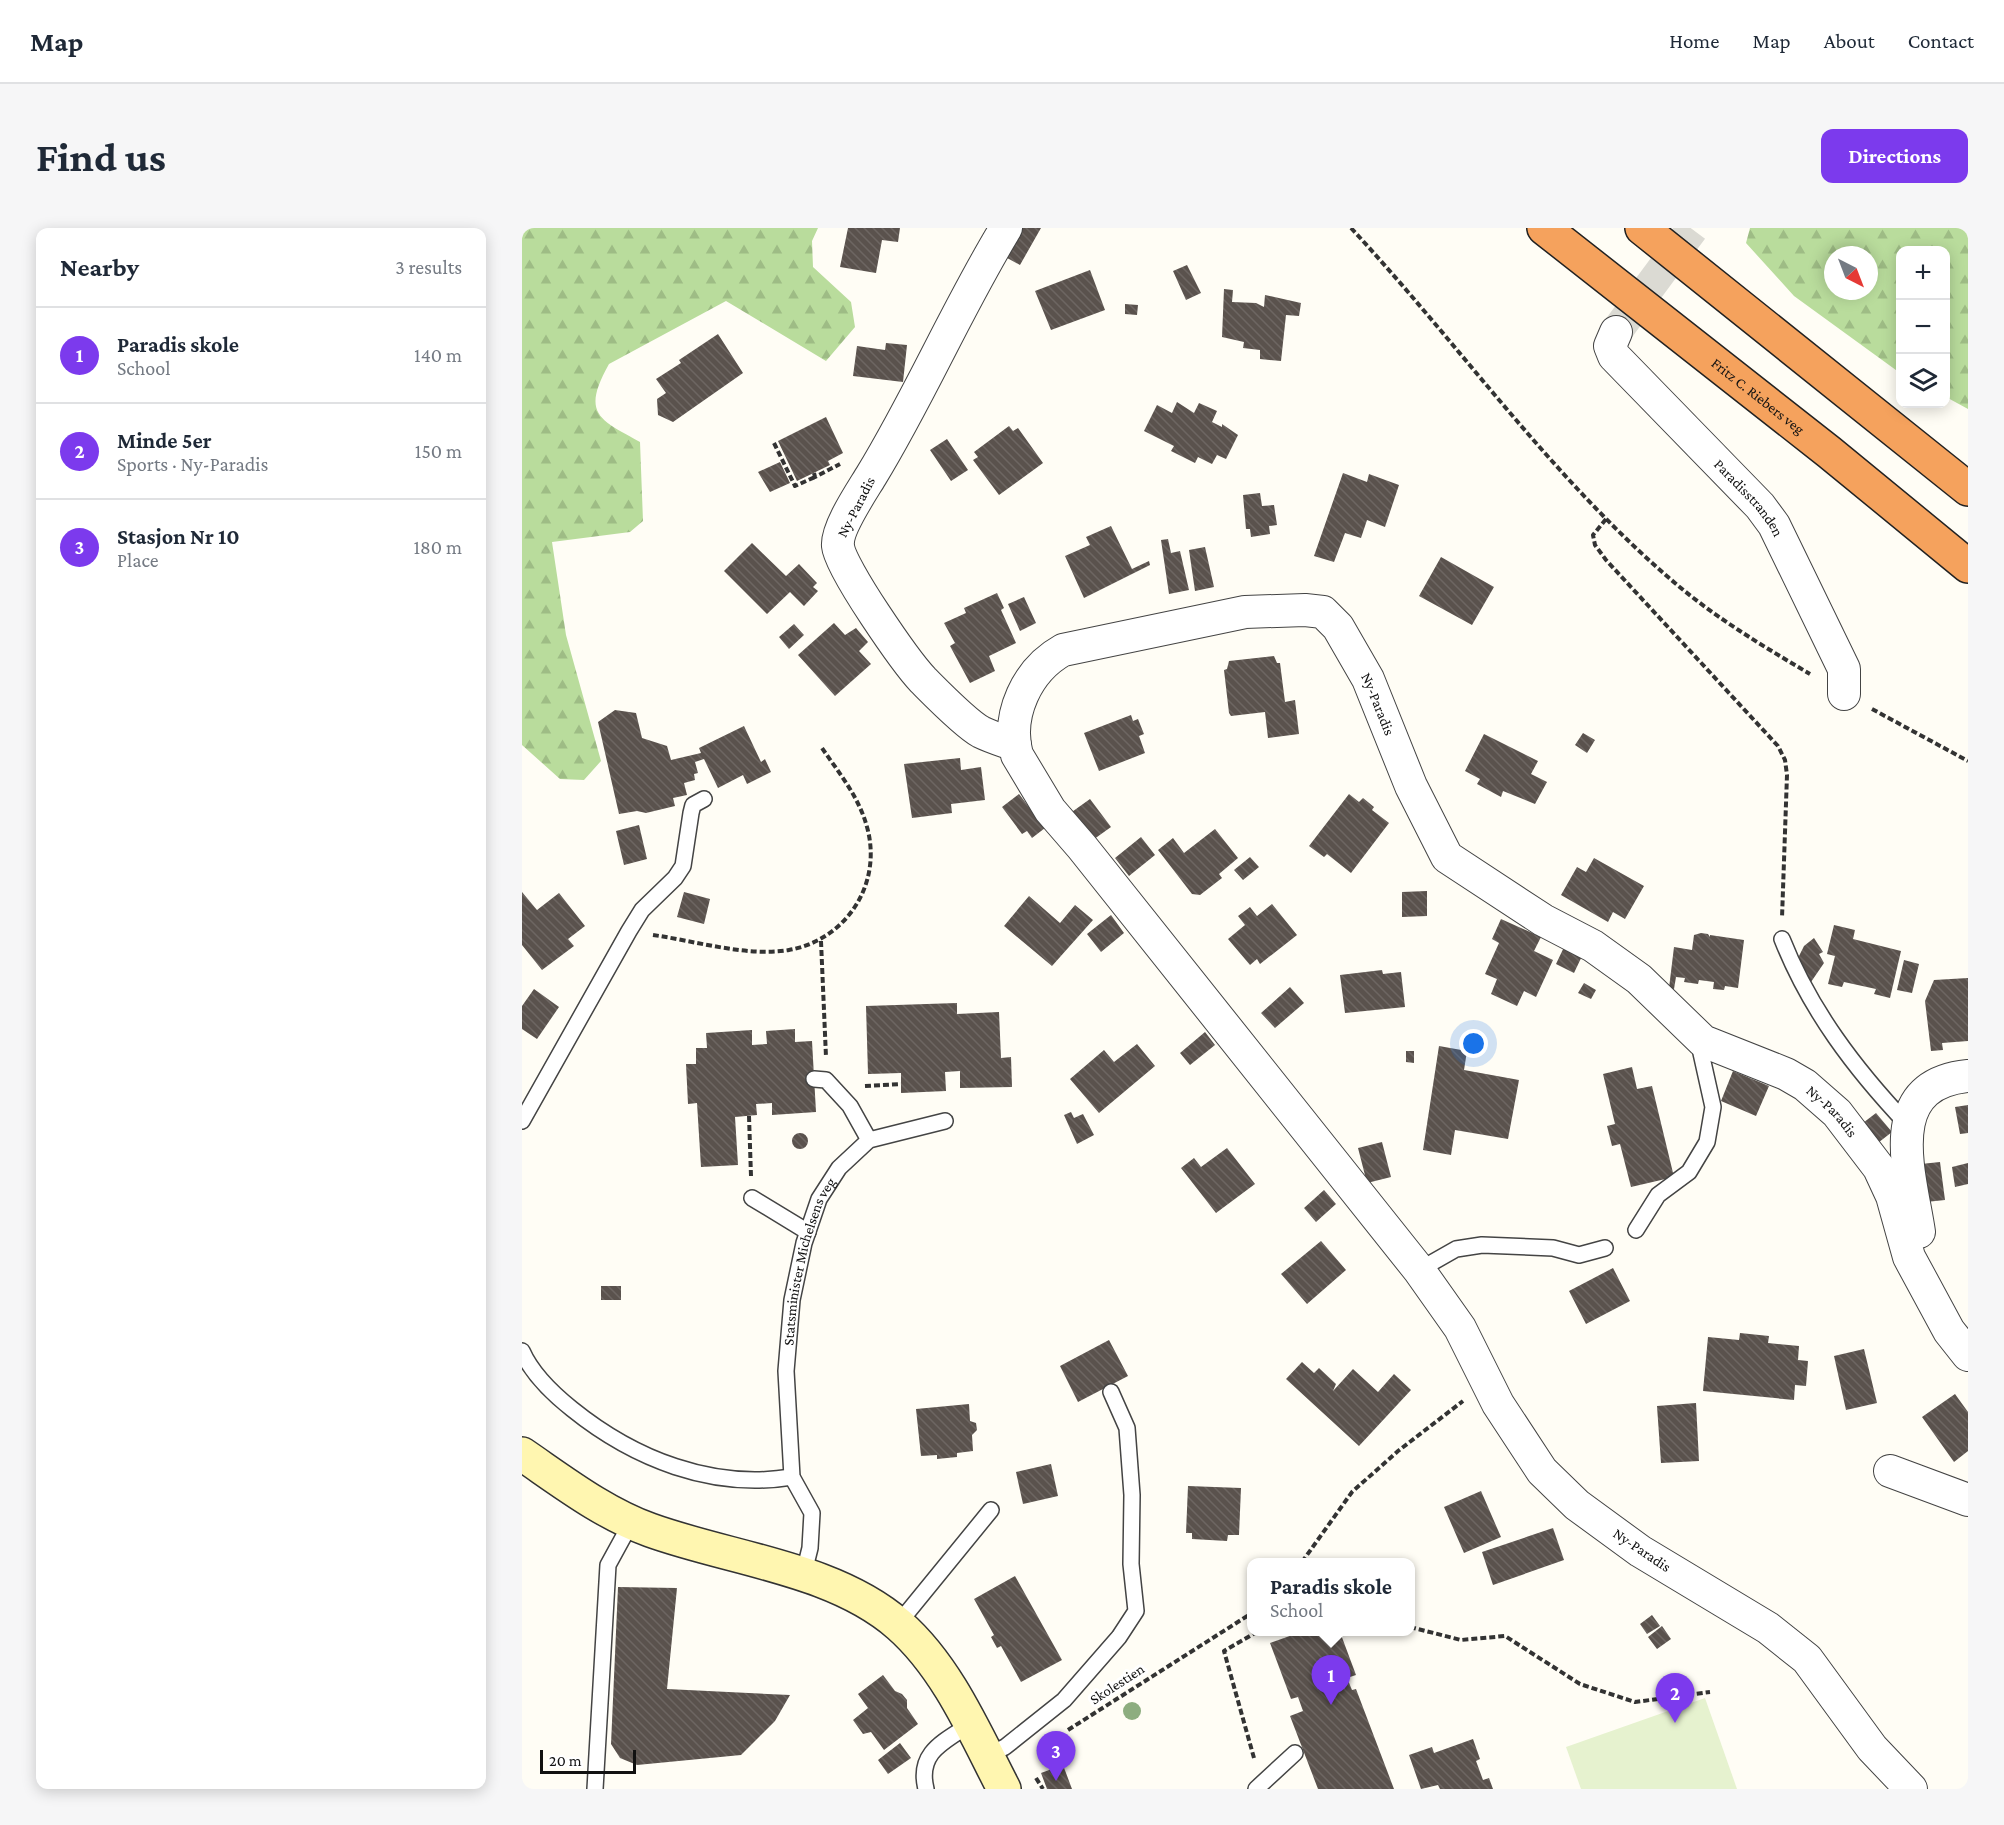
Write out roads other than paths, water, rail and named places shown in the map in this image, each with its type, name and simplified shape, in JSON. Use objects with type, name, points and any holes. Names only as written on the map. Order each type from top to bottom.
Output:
[{"type":"highway","name":"Fritz C. Riebers veg","points":[[1544,228],[1829,452],[1968,566]]},
{"type":"highway","points":[[1642,228],[1968,489]]},
{"type":"main road","points":[[522,1454],[596,1505],[631,1523],[803,1576],[860,1598],[898,1624],[928,1655],[1004,1789]]},
{"type":"street","name":"Ny-Paradis","points":[[1006,228],[978,273],[891,443],[859,496],[839,536],[838,546],[845,564],[870,604],[922,678],[980,731],[1015,745]]},
{"type":"street","name":"Paradisstranden","points":[[1616,332],[1610,346],[1614,356],[1760,506],[1774,525],[1844,669],[1844,694]]},
{"type":"street","name":"Ny-Paradis","points":[[1911,1789],[1872,1748],[1807,1659],[1768,1628],[1640,1551],[1577,1505],[1542,1471],[1498,1404],[1460,1328],[1419,1270],[1082,847],[1050,810],[1017,755],[1015,745],[1021,697],[1027,682],[1039,668],[1062,650],[1245,612],[1305,610],[1323,612],[1338,627],[1368,679],[1411,786],[1447,857],[1620,965],[1646,986],[1703,1041],[1786,1074],[1805,1085],[1837,1113],[1879,1168],[1892,1196],[1909,1257],[1935,1306],[1968,1355]]},
{"type":"street","points":[[1906,1124],[1911,1108],[1927,1089],[1940,1082],[1968,1076]]},
{"type":"street","name":"Ny-Paradis","points":[[1906,1124],[1920,1237],[1935,1306]]},
{"type":"street","points":[[1890,1471],[1968,1500]]},
{"type":"lane","points":[[522,1121],[642,910],[675,878],[683,866],[693,805],[705,799]]},
{"type":"lane","points":[[1782,939],[1794,970],[1829,1031],[1906,1124]]},
{"type":"lane","points":[[1636,1230],[1658,1195],[1689,1172],[1707,1142],[1713,1107],[1701,1053],[1703,1041]]},
{"type":"lane","points":[[814,1079],[826,1080],[845,1100],[869,1140]]},
{"type":"lane","name":"Statsminister Michelsens veg","points":[[803,1576],[810,1548],[812,1513],[792,1477],[786,1371],[792,1300],[808,1232],[819,1199],[839,1168],[869,1140],[945,1121]]},
{"type":"lane","points":[[752,1198],[808,1232]]},
{"type":"lane","points":[[1419,1270],[1456,1250],[1482,1245],[1553,1248],[1579,1255],[1605,1248]]},
{"type":"lane","points":[[522,1351],[550,1391],[588,1422],[630,1450],[674,1468],[719,1478],[772,1481],[792,1477]]},
{"type":"lane","points":[[986,1756],[1005,1747],[1064,1700],[1119,1637],[1136,1611],[1131,1564],[1132,1495],[1127,1428],[1111,1392]]},
{"type":"lane","points":[[898,1624],[991,1510]]},
{"type":"lane","points":[[595,1789],[608,1564],[631,1523]]},
{"type":"lane","points":[[926,1789],[924,1765],[929,1754],[936,1746],[969,1725]]},
{"type":"lane","points":[[1259,1787],[1295,1753]]},
{"type":"tunnel","points":[[1616,332],[1693,228]]},
{"type":"place","name":"Paradis skole","points":[[1331,1705]]},
{"type":"place","name":"Minde 5er","points":[[1675,1723]]},
{"type":"place","name":"Stasjon Nr 10","points":[[1056,1781]]}]
